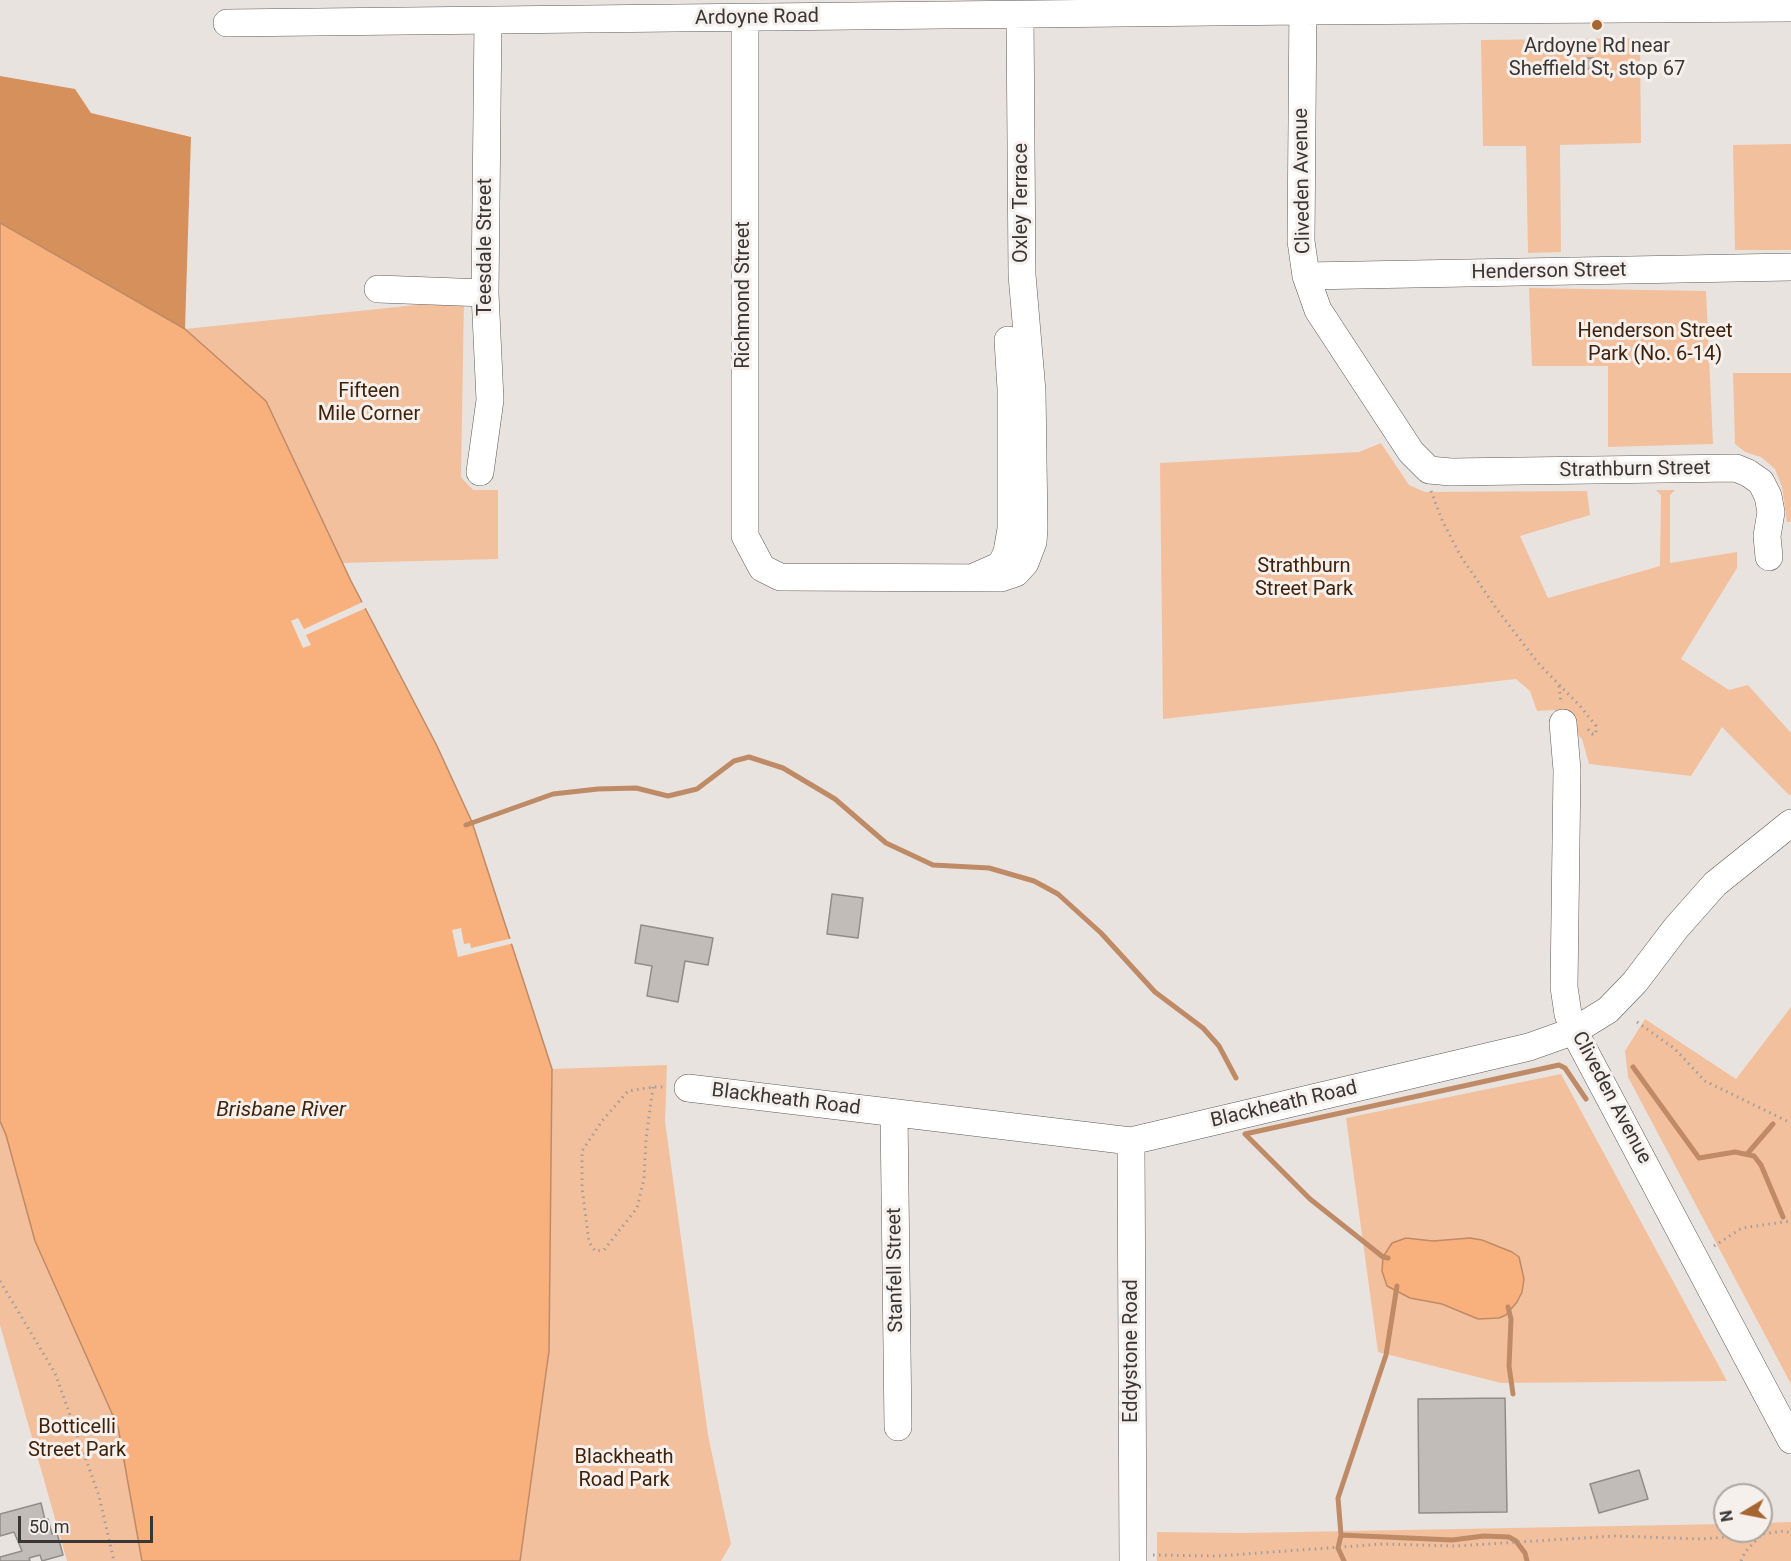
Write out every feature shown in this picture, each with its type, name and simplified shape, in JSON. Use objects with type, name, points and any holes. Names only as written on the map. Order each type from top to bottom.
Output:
[{"type":"street","name":"Ardoyne Road","points":[[228,23],[488,21],[706,9],[745,18],[959,8],[1020,15],[1303,6],[1758,4],[1791,8]]},
{"type":"street","name":"Cliveden Avenue","points":[[1303,6],[1301,241],[1306,276],[1318,310],[1411,452],[1429,470]]},
{"type":"street","name":"Oxley Terrace","points":[[762,568],[780,577],[1001,578],[1016,573],[1025,563],[1033,542],[1022,529],[1020,15]]},
{"type":"street","name":"Richmond Street","points":[[745,18],[745,536],[762,568]]},
{"type":"street","name":"Teesdale Street","points":[[480,472],[490,400],[485,293],[488,21]]},
{"type":"street","name":"Henderson Street","points":[[1306,276],[1791,267]]},
{"type":"street","points":[[378,288],[485,293]]},
{"type":"street","name":"Oxley Terrace","points":[[1008,340],[1022,390]]},
{"type":"street","name":"Strathburn Street","points":[[1429,470],[1451,472],[1736,468],[1761,482],[1768,496],[1771,512],[1767,536],[1769,557]]},
{"type":"street","name":"Cliveden Avenue","points":[[1563,723],[1567,770],[1564,987],[1568,1014],[1574,1031],[1791,1440]]},
{"type":"street","name":"Blackheath Road","points":[[688,1088],[1131,1141],[1529,1047],[1574,1031],[1608,1010],[1635,982],[1676,928],[1715,884],[1791,823]]},
{"type":"street","name":"Stanfell Street","points":[[894,1113],[898,1427]]},
{"type":"street","name":"Eddystone Road","points":[[1131,1141],[1133,1558]]},
{"type":"path","points":[[1429,470],[1431,492],[1460,555],[1538,663],[1580,706],[1596,726],[1597,732],[1592,734],[1576,715],[1568,716],[1563,723]]},
{"type":"path","points":[[1637,1022],[1675,1049],[1705,1081],[1791,1123]]},
{"type":"path","points":[[653,1087],[646,1139],[644,1179],[637,1208],[604,1250],[595,1251],[589,1242],[582,1188],[582,1151],[602,1121],[628,1091],[653,1087],[688,1088]]},
{"type":"path","points":[[1695,1258],[1742,1228],[1791,1221]]},
{"type":"path","points":[[0,1281],[55,1373],[99,1496],[114,1561]]},
{"type":"path","points":[[1773,1533],[1791,1533]]},
{"type":"path","points":[[1133,1558],[1217,1556],[1383,1544],[1456,1546],[1615,1536],[1713,1538]]},
{"type":"path","points":[[1741,1561],[1745,1552],[1754,1543]]},
{"type":"green space","points":[[1640,38],[1641,143],[1560,145],[1561,252],[1528,253],[1526,146],[1483,146],[1481,40]]},
{"type":"green space","points":[[1791,144],[1791,250],[1735,250],[1733,145]]},
{"type":"green space","name":"Henderson Street Park (No. 6-14)","points":[[1529,288],[1706,291],[1713,444],[1608,447],[1608,366],[1532,366]]},
{"type":"green space","name":"Fifteen Mile Corner","points":[[464,300],[461,477],[473,490],[498,490],[498,559],[342,563],[266,401],[185,329]]},
{"type":"green space","name":"Henderson Street Park (No. 6-14)","points":[[1733,373],[1791,373],[1791,522],[1787,522],[1782,487],[1775,469],[1761,457],[1745,452],[1735,444]]},
{"type":"green space","name":"Strathburn Street Park","points":[[1381,443],[1409,485],[1425,492],[1587,491],[1590,515],[1520,536],[1548,598],[1660,566],[1661,495],[1656,490],[1675,490],[1670,495],[1670,563],[1737,552],[1737,568],[1681,659],[1729,690],[1748,685],[1791,733],[1791,794],[1789,795],[1722,727],[1691,776],[1589,764],[1582,739],[1554,710],[1537,711],[1530,691],[1516,679],[1163,719],[1160,463],[1359,452]]},
{"type":"green space","points":[[1791,1007],[1791,1384],[1628,1077],[1625,1051],[1645,1019],[1736,1079]]},
{"type":"green space","name":"Blackheath Road Park","points":[[667,1065],[665,1121],[708,1435],[731,1544],[721,1561],[520,1561],[549,1350],[552,1069]]},
{"type":"green space","points":[[1561,1074],[1727,1381],[1501,1383],[1378,1352],[1346,1118]]},
{"type":"green space","name":"Botticelli Street Park","points":[[0,1121],[6,1135],[35,1241],[118,1427],[142,1561],[67,1561],[0,1325]]},
{"type":"green space","points":[[1791,1522],[1791,1561],[1157,1561],[1157,1532],[1243,1533],[1713,1524],[1713,1543],[1773,1543],[1773,1523]]},
{"type":"shaded area","points":[[0,76],[75,89],[91,113],[191,137],[185,329],[0,223]]},
{"type":"water","name":"Brisbane River","points":[[0,223],[185,329],[266,401],[351,581],[437,746],[472,822],[552,1069],[549,1351],[520,1561],[142,1561],[118,1427],[35,1241],[6,1135],[0,1121]]},
{"type":"water","points":[[1406,1238],[1433,1241],[1470,1238],[1482,1240],[1512,1252],[1519,1257],[1524,1279],[1522,1292],[1517,1302],[1506,1315],[1499,1318],[1478,1319],[1442,1304],[1410,1298],[1387,1286],[1382,1271],[1383,1257],[1392,1243]]},
{"type":"pier","points":[[365,601],[368,607],[306,635],[311,645],[303,648],[291,621],[298,618],[304,629]]},
{"type":"pier","points":[[461,928],[464,944],[470,943],[471,948],[513,938],[514,943],[458,957],[452,930]]},
{"type":"building","points":[[1585,58],[1595,58],[1595,69],[1585,69]]},
{"type":"building","points":[[832,894],[863,898],[858,938],[827,934]]},
{"type":"building","points":[[641,925],[713,938],[708,965],[685,961],[678,1002],[647,996],[652,966],[635,963]]},
{"type":"building","points":[[1505,1398],[1507,1512],[1419,1513],[1418,1399]]},
{"type":"building","points":[[1639,1470],[1648,1499],[1599,1513],[1590,1484]]},
{"type":"building","points":[[41,1503],[45,1520],[48,1519],[52,1534],[57,1533],[63,1555],[42,1561],[40,1555],[29,1558],[30,1561],[0,1561],[0,1557],[22,1551],[14,1532],[0,1536],[0,1514]]},
{"type":"waterway","points":[[466,825],[553,794],[636,788],[668,796],[697,789],[734,761],[749,757],[783,768],[835,799],[886,843],[933,865],[989,868],[1034,881],[1058,894],[1101,933],[1155,992],[1203,1028],[1219,1046],[1236,1078]]},
{"type":"waterway","points":[[1388,1258],[1383,1257],[1310,1199],[1245,1134],[1559,1065],[1565,1068],[1586,1099]]},
{"type":"waterway","points":[[1633,1067],[1699,1158],[1735,1152],[1754,1156],[1761,1165],[1783,1217]]},
{"type":"waterway","points":[[1747,1154],[1773,1124]]},
{"type":"waterway","points":[[1344,1561],[1338,1548],[1341,1535],[1338,1498],[1386,1355],[1397,1286]]},
{"type":"waterway","points":[[1508,1307],[1511,1319],[1509,1366],[1513,1394]]},
{"type":"waterway","points":[[1341,1535],[1452,1540],[1484,1536],[1509,1537],[1516,1541],[1525,1553],[1527,1561]]},
{"type":"place","name":"Ardoyne Rd near Sheffield St, stop 67","points":[[1597,25]]}]
